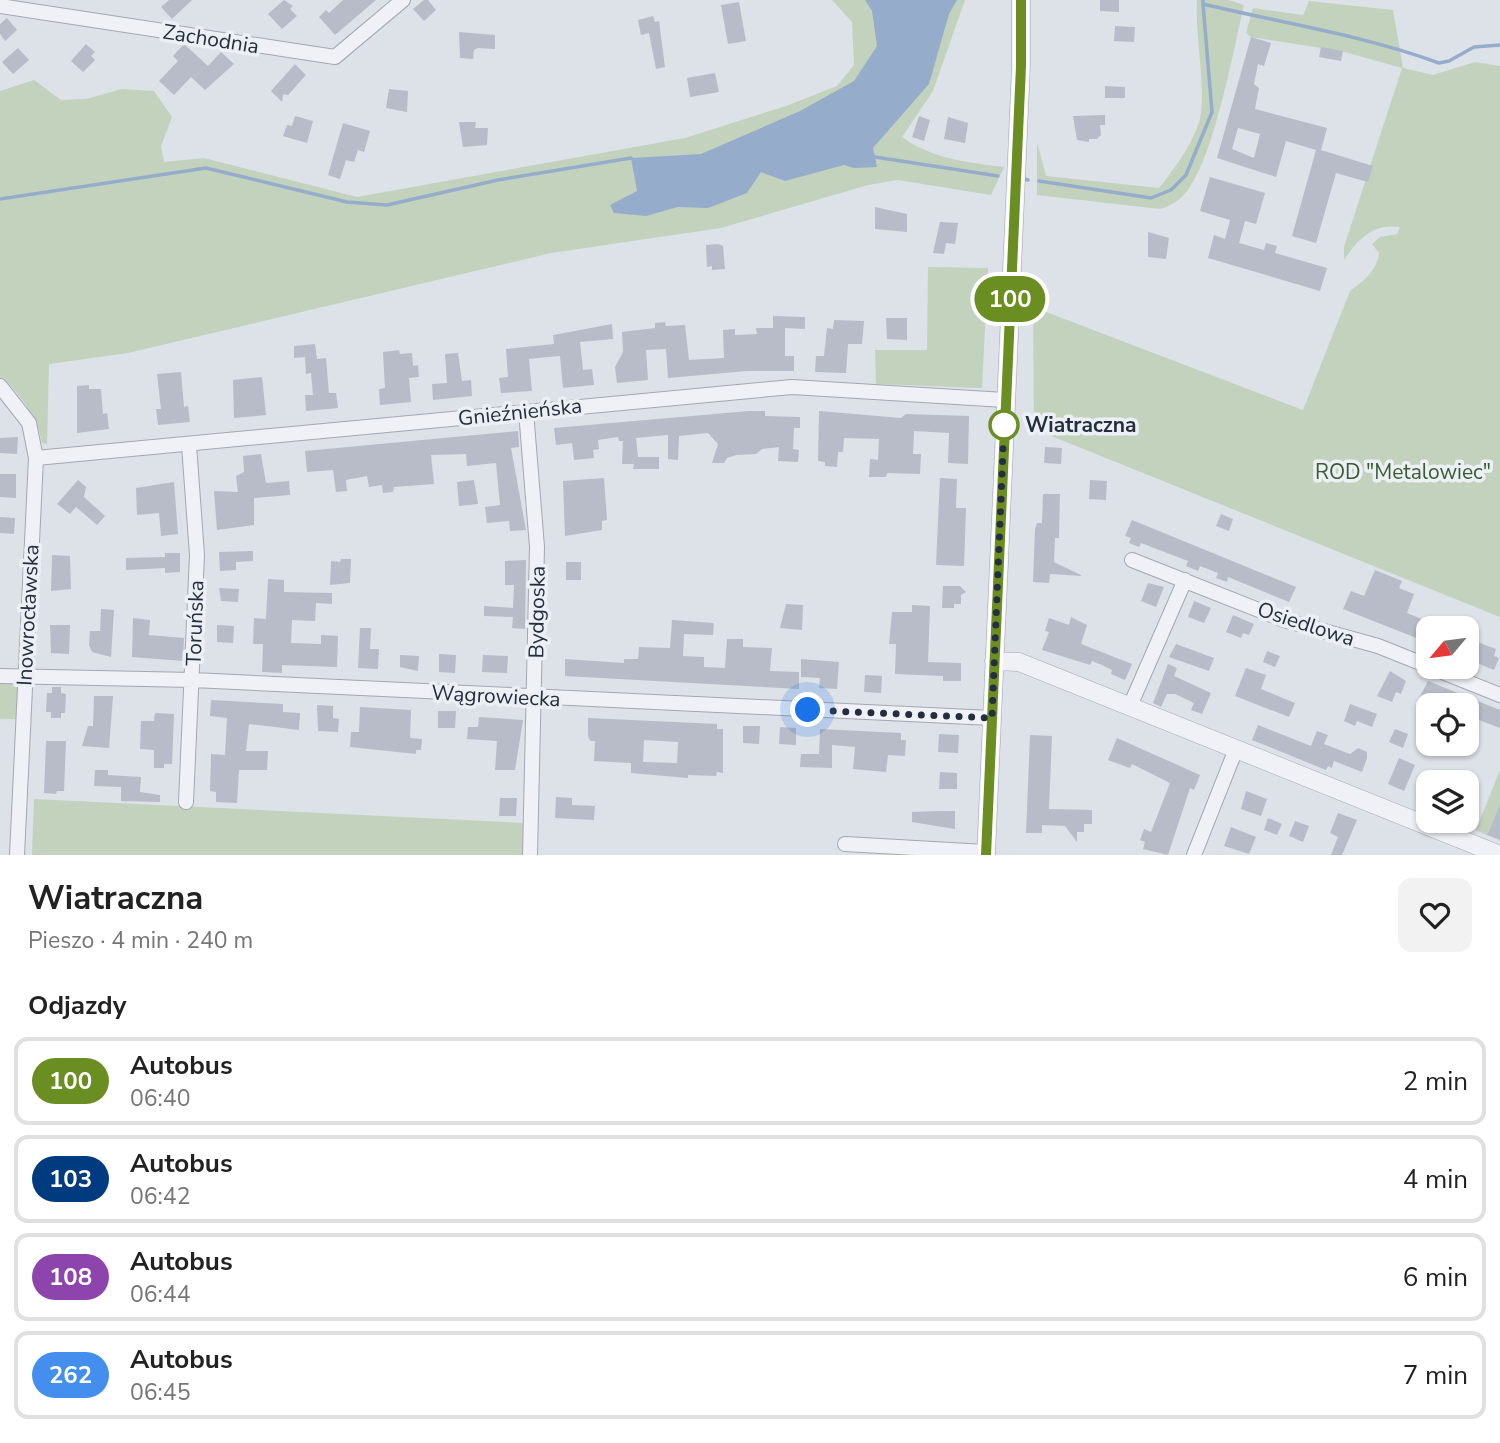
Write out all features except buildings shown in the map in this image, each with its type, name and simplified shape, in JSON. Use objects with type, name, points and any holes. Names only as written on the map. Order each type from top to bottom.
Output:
[{"type":"street","name":"Zachodnia","points":[[0,6],[335,57],[402,0]]},
{"type":"street","points":[[845,844],[986,854],[1021,66],[1021,0]]},
{"type":"street","name":"Inowrocławska","points":[[0,386],[29,423],[36,458],[17,855]]},
{"type":"street","name":"Gnieźnieńska","points":[[36,458],[792,387],[1005,400]]},
{"type":"street","name":"Bydgoska","points":[[526,411],[537,547],[530,855]]},
{"type":"street","name":"Toruńska","points":[[186,802],[198,555],[189,445]]},
{"type":"street","name":"Osiedlowa","points":[[1132,560],[1284,620],[1378,646],[1416,661]]},
{"type":"street","points":[[1130,706],[1185,580]]},
{"type":"street","points":[[994,661],[1019,662],[1500,855]]},
{"type":"street","name":"Wągrowiecka","points":[[0,676],[192,680],[992,718]]},
{"type":"street","name":"Osiedlowa","points":[[1461,679],[1500,695]]},
{"type":"street","points":[[1194,855],[1236,749]]},
{"type":"green space","points":[[832,0],[965,0],[933,91],[902,137],[937,155],[1004,167],[991,195],[898,180],[868,185],[721,228],[551,253],[128,353],[49,364],[47,444],[42,443],[37,425],[24,402],[6,380],[0,380],[0,91],[34,80],[61,100],[86,99],[122,89],[154,91],[172,117],[161,146],[164,162],[204,158],[357,197],[685,138],[786,106],[837,86],[854,65],[852,22]]},
{"type":"green space","points":[[1197,0],[1229,0],[1244,5],[1214,129],[1197,175],[1187,191],[1175,202],[1160,209],[1037,195],[1037,142],[1046,176],[1159,188],[1190,143],[1201,113]]},
{"type":"green space","name":"ROD \"Metalowiec\"","points":[[1309,1],[1393,10],[1403,68],[1433,75],[1475,62],[1500,66],[1500,617],[1034,429],[1033,307],[1303,410],[1350,291],[1365,279],[1376,264],[1379,253],[1372,244],[1380,237],[1397,234],[1400,227],[1390,226],[1367,234],[1344,260],[1344,247],[1402,68],[1341,51],[1251,37],[1246,33],[1253,8],[1303,15]]},
{"type":"green space","points":[[928,267],[988,268],[982,388],[876,384],[875,350],[927,350]]},
{"type":"green space","points":[[0,679],[18,680],[17,719],[0,719]]},
{"type":"green space","points":[[1500,770],[1500,820],[1494,819],[1487,835],[1479,831],[1479,822]]},
{"type":"green space","points":[[34,799],[525,823],[523,855],[32,855]]},
{"type":"water","points":[[865,0],[957,0],[949,14],[929,84],[873,148],[877,167],[854,168],[844,165],[785,181],[761,172],[747,193],[708,208],[678,207],[646,216],[614,213],[610,205],[637,191],[631,158],[701,154],[800,111],[854,81],[877,46],[872,11]]},
{"type":"waterway","points":[[1203,0],[1203,4],[1352,37],[1439,63],[1449,61],[1474,47],[1500,45]]},
{"type":"waterway","points":[[1039,181],[1151,198],[1171,190],[1186,175],[1212,112],[1203,4]]},
{"type":"waterway","points":[[875,157],[998,176]]},
{"type":"waterway","points":[[0,199],[206,168],[347,202],[387,205],[498,180],[631,158]]},
{"type":"bus line","name":"100","points":[[986,855],[1021,66],[1021,0]]},
{"type":"place","name":"Wiatraczna","points":[[1004,425]]},
{"type":"route","points":[[808,710],[992,718],[1004,425]]}]
